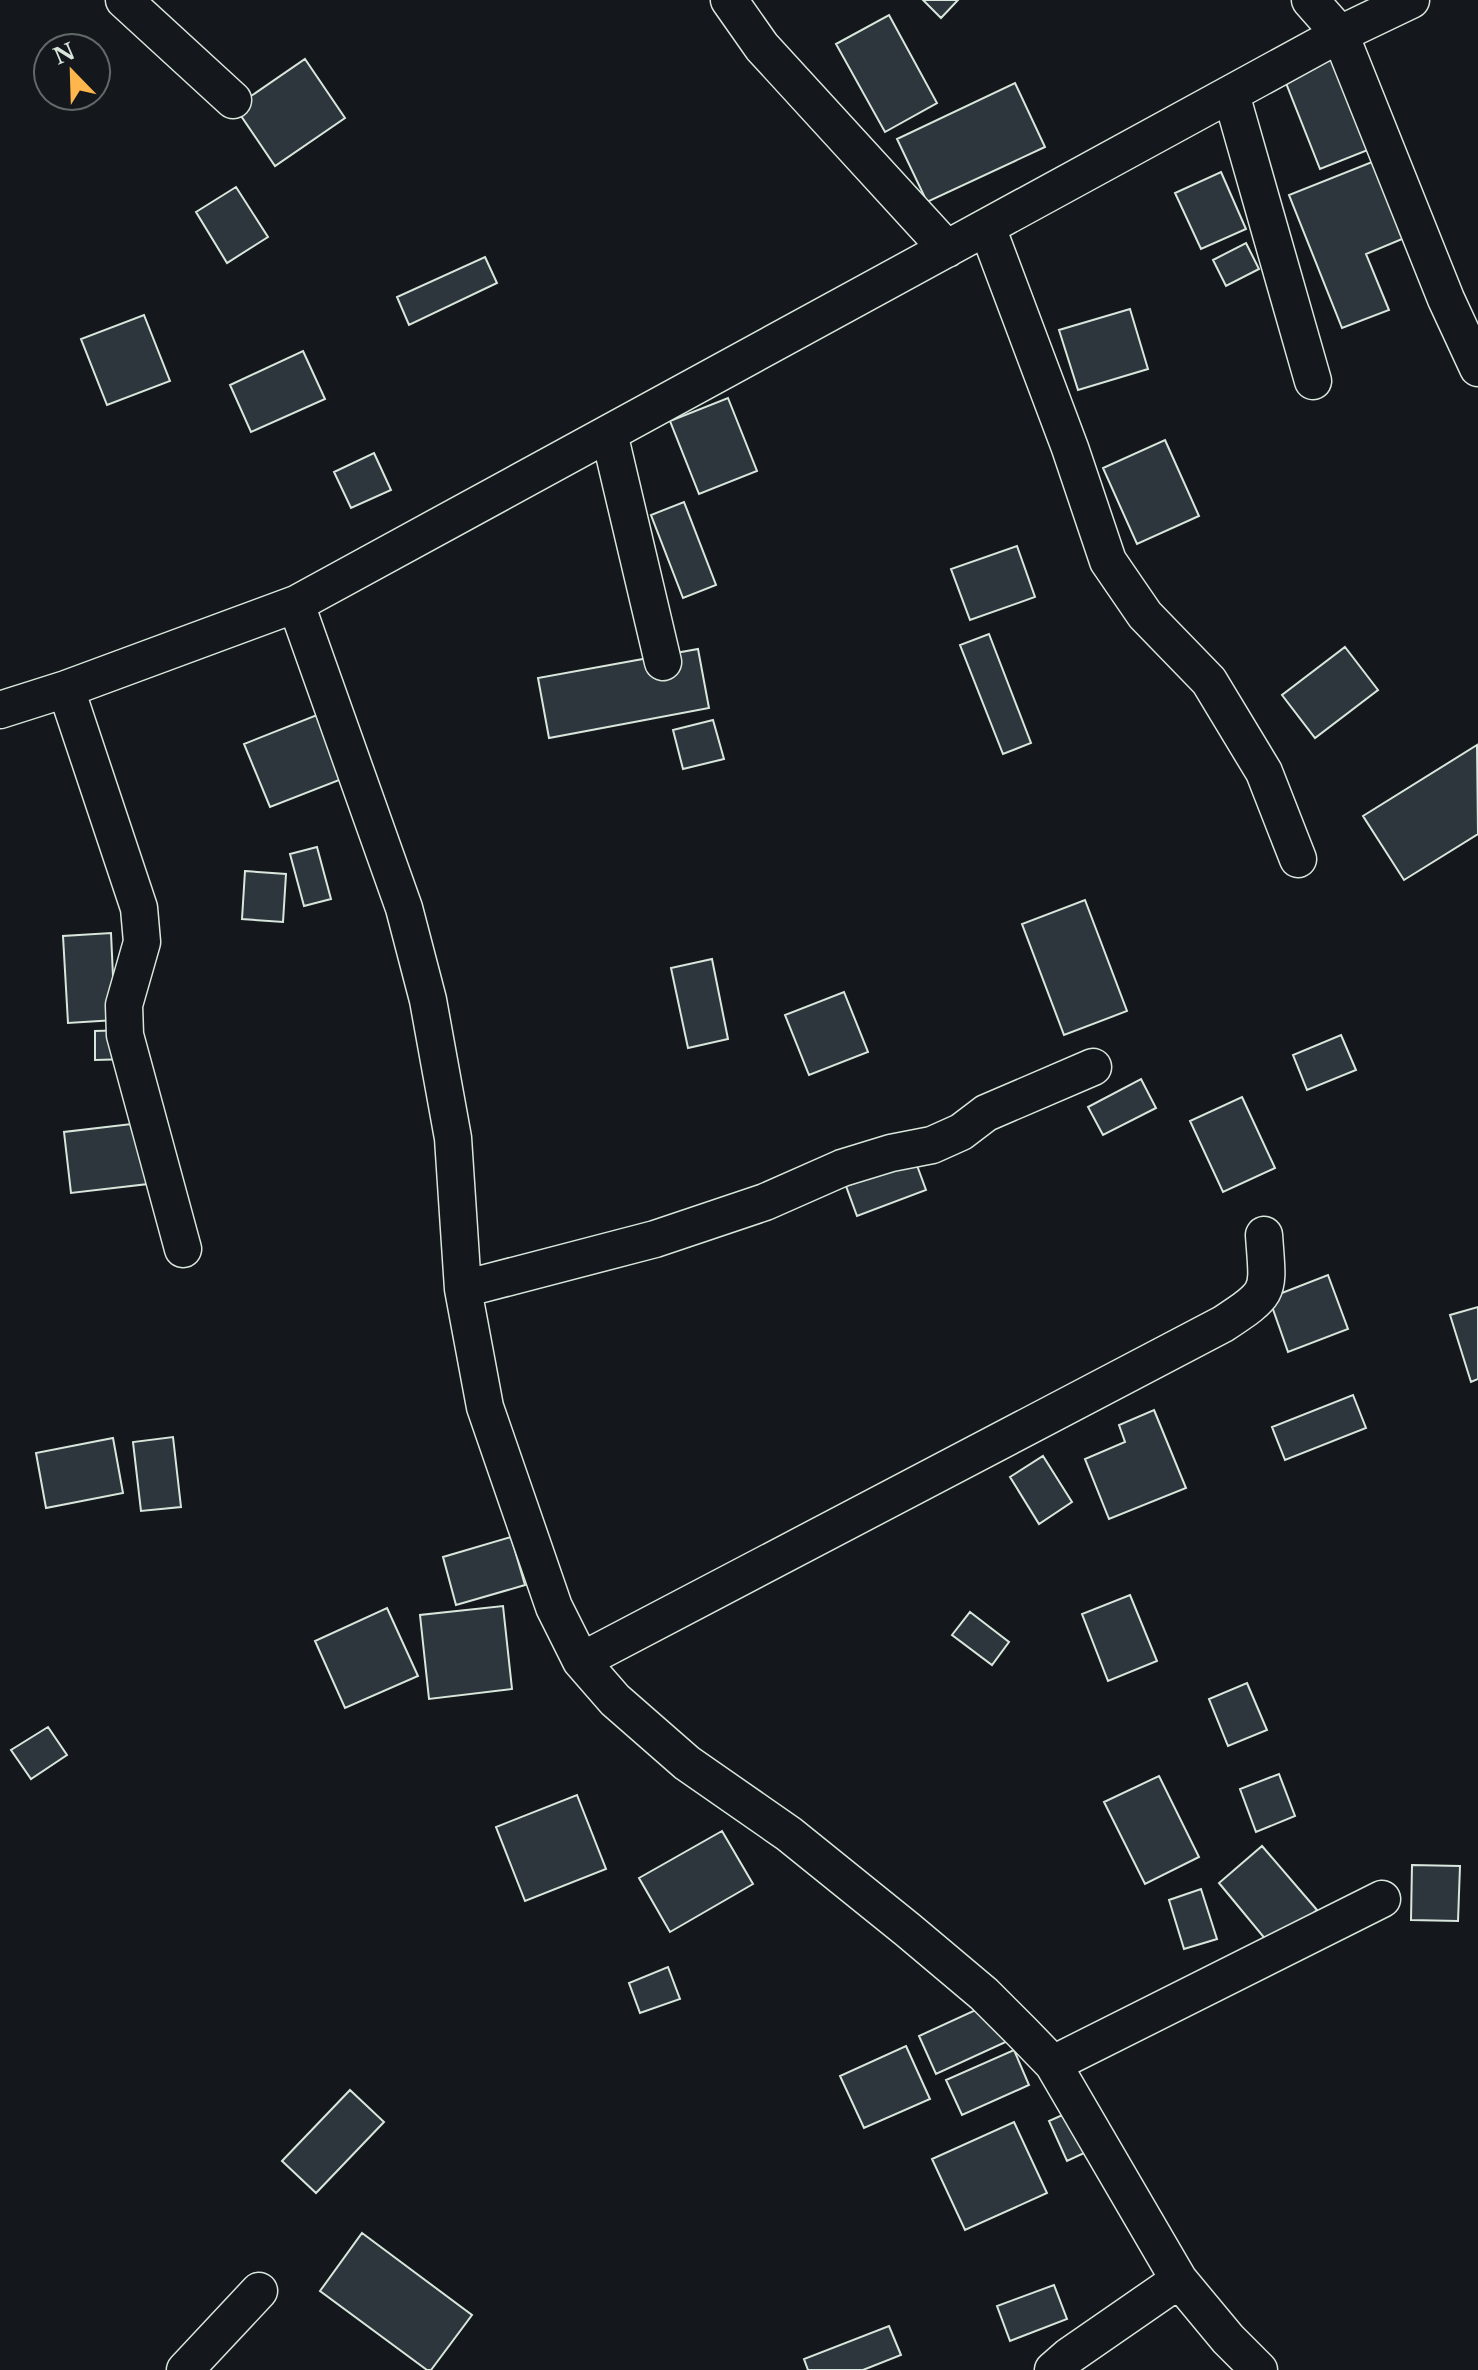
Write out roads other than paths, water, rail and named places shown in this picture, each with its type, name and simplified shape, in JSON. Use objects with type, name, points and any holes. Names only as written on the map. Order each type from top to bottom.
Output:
[{"type":"street","points":[[124,0],[233,100]]},
{"type":"street","points":[[729,0],[762,47],[947,249]]},
{"type":"street","points":[[1310,0],[1340,34],[1446,299],[1478,368]]},
{"type":"street","points":[[2,707],[66,689],[296,604],[1340,34],[1411,0]]},
{"type":"street","points":[[1231,94],[1313,381]]},
{"type":"street","points":[[987,227],[1070,448],[1108,561],[1145,615],[1209,681],[1264,772],[1298,859]]},
{"type":"street","points":[[609,433],[663,662]]},
{"type":"street","points":[[296,604],[416,949],[440,1059],[453,1138],[463,1289],[485,1407],[554,1607],[581,1661],[615,1700],[687,1763],[789,1834],[973,1985],[1053,2064],[1179,2280],[1228,2339],[1259,2370]]},
{"type":"street","points":[[66,689],[139,908],[142,942],[124,1005],[125,1035],[183,1249]]},
{"type":"street","points":[[463,1289],[655,1239],[765,1202],[842,1168],[891,1153],[932,1145],[961,1132],[986,1113],[1093,1067]]},
{"type":"street","points":[[581,1661],[1223,1324],[1259,1301],[1267,1282],[1264,1235]]},
{"type":"street","points":[[1053,2064],[1382,1899]]},
{"type":"street","points":[[1053,2370],[1179,2280]]},
{"type":"street","points":[[185,2370],[259,2291]]}]
